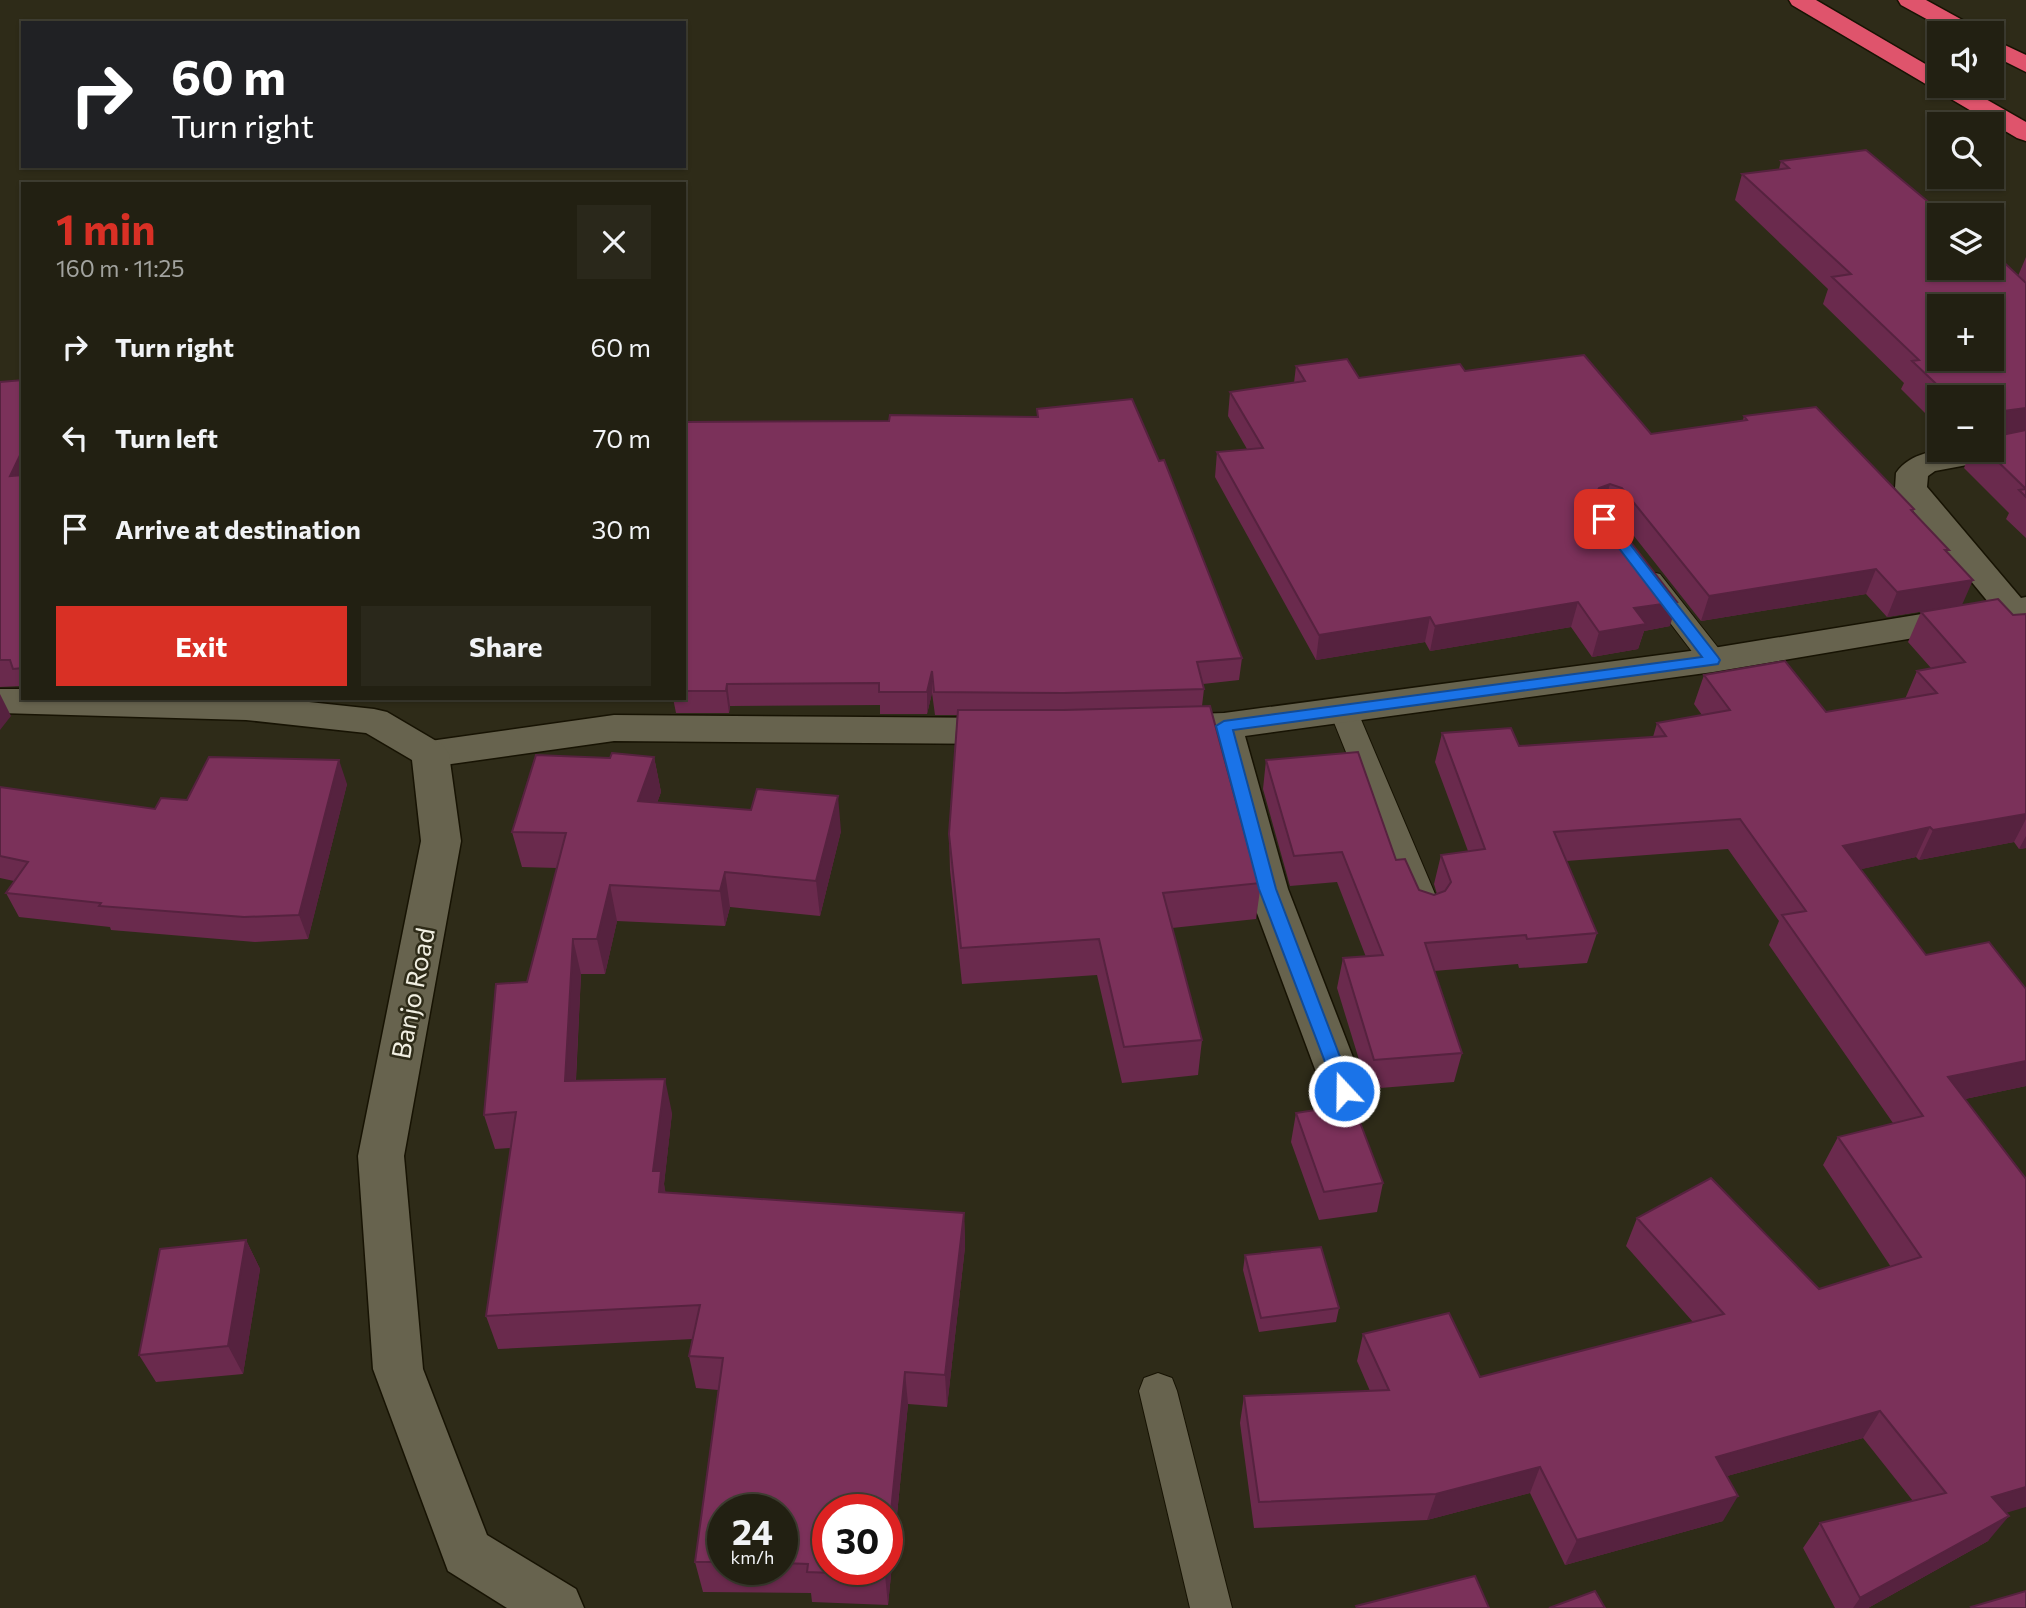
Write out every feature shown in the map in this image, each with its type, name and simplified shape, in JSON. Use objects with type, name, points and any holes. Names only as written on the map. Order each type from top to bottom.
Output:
[{"type":"highway","points":[[1800,0],[1927,75]]},
{"type":"highway","points":[[1909,0],[1947,21]]},
{"type":"highway","points":[[2004,53],[2026,65]]},
{"type":"highway","points":[[1966,98],[2026,133]]},
{"type":"street","points":[[2020,609],[1911,488],[1912,473],[1925,463],[2026,446]]},
{"type":"street","points":[[1130,729],[1224,726],[1343,710],[1713,660],[2020,609]]},
{"type":"street","points":[[0,701],[246,708],[374,721],[430,754],[614,729],[1036,731]]},
{"type":"street","points":[[1224,726],[1268,889],[1344,1091]]},
{"type":"street","name":"Banjo Road","points":[[430,754],[441,841],[381,1156],[398,1369],[467,1553],[557,1608]]},
{"type":"lane","points":[[1637,562],[1713,660]]},
{"type":"lane","points":[[1343,710],[1426,910]]},
{"type":"lane","points":[[1158,1391],[1211,1608]]},
{"type":"building","points":[[1866,150],[1930,203],[1927,203],[1927,280],[2004,280],[2004,262],[2026,283],[2026,408],[2004,411],[2004,385],[1937,385],[1912,361],[1919,360],[1832,277],[1851,274],[1742,174],[1789,168],[1781,161]]},
{"type":"building","points":[[1584,355],[1651,434],[1747,420],[1744,416],[1816,407],[1914,509],[1911,510],[1973,580],[1897,592],[1876,569],[1709,596],[1622,488],[1610,484],[1599,488],[1595,496],[1677,602],[1634,608],[1646,624],[1599,632],[1578,602],[1435,626],[1430,617],[1319,635],[1217,452],[1263,448],[1230,392],[1305,381],[1296,366],[1347,359],[1359,378],[1460,364],[1465,371]]},
{"type":"building","points":[[21,380],[21,453],[10,476],[21,475],[21,668],[13,669],[10,660],[0,660],[0,382]]},
{"type":"building","points":[[1132,399],[1159,461],[1164,460],[1242,658],[1197,662],[1204,689],[1064,693],[934,692],[932,671],[927,692],[879,692],[879,683],[727,684],[726,691],[686,691],[686,422],[889,421],[890,415],[1038,417],[1037,409]]},
{"type":"building","points":[[2026,430],[2026,489],[1998,462],[2004,462],[2004,435]]},
{"type":"building","points":[[1998,599],[2013,615],[2026,614],[2026,814],[1933,830],[1930,827],[1843,846],[1926,955],[1989,942],[2026,989],[2026,1061],[1948,1077],[2026,1179],[2026,1487],[1992,1497],[2009,1516],[1860,1598],[1820,1523],[1946,1493],[1880,1411],[1716,1457],[1738,1496],[1577,1540],[1540,1467],[1436,1494],[1259,1502],[1244,1396],[1389,1390],[1363,1334],[1449,1313],[1480,1377],[1724,1314],[1637,1218],[1711,1178],[1819,1289],[1921,1257],[1838,1137],[1923,1116],[1782,915],[1806,911],[1740,819],[1554,832],[1597,933],[1527,939],[1526,935],[1425,943],[1462,1053],[1374,1060],[1343,958],[1383,955],[1342,852],[1294,856],[1266,760],[1358,752],[1396,860],[1405,859],[1419,890],[1434,895],[1445,891],[1451,882],[1441,855],[1485,849],[1442,733],[1511,728],[1519,746],[1666,736],[1657,723],[1730,710],[1704,675],[1785,661],[1826,712],[1937,693],[1917,671],[1965,662],[1921,612]]},
{"type":"building","points":[[1210,706],[1250,853],[1261,883],[1163,893],[1202,1040],[1124,1047],[1099,939],[961,948],[949,834],[958,710]]},
{"type":"building","points":[[612,753],[654,757],[638,801],[751,810],[757,789],[838,796],[816,881],[725,872],[720,891],[610,885],[597,939],[573,939],[565,1081],[665,1079],[653,1171],[661,1171],[659,1192],[964,1213],[945,1375],[905,1372],[893,1494],[812,1494],[812,1572],[807,1572],[808,1564],[798,1564],[798,1494],[707,1494],[707,1562],[695,1562],[723,1358],[689,1356],[700,1305],[486,1316],[516,1112],[484,1115],[496,984],[527,982],[566,833],[512,832],[536,755],[610,758]]},
{"type":"building","points":[[209,757],[339,760],[299,915],[244,917],[99,906],[101,903],[6,893],[28,862],[0,856],[0,787],[155,809],[161,798],[187,800]]},
{"type":"building","points":[[1353,1104],[1383,1183],[1324,1192],[1296,1113]]},
{"type":"building","points":[[246,1240],[228,1346],[139,1355],[160,1249]]},
{"type":"building","points":[[1321,1247],[1339,1308],[1261,1318],[1245,1255]]},
{"type":"building","points":[[1475,1576],[1489,1608],[1356,1606]]},
{"type":"building","points":[[1595,1591],[1605,1608],[1549,1608]]},
{"type":"building","points":[[2026,1591],[2026,1608],[1971,1607]]},
{"type":"route","points":[[1344,1091],[1268,889],[1224,726],[1713,660],[1604,519]]}]
